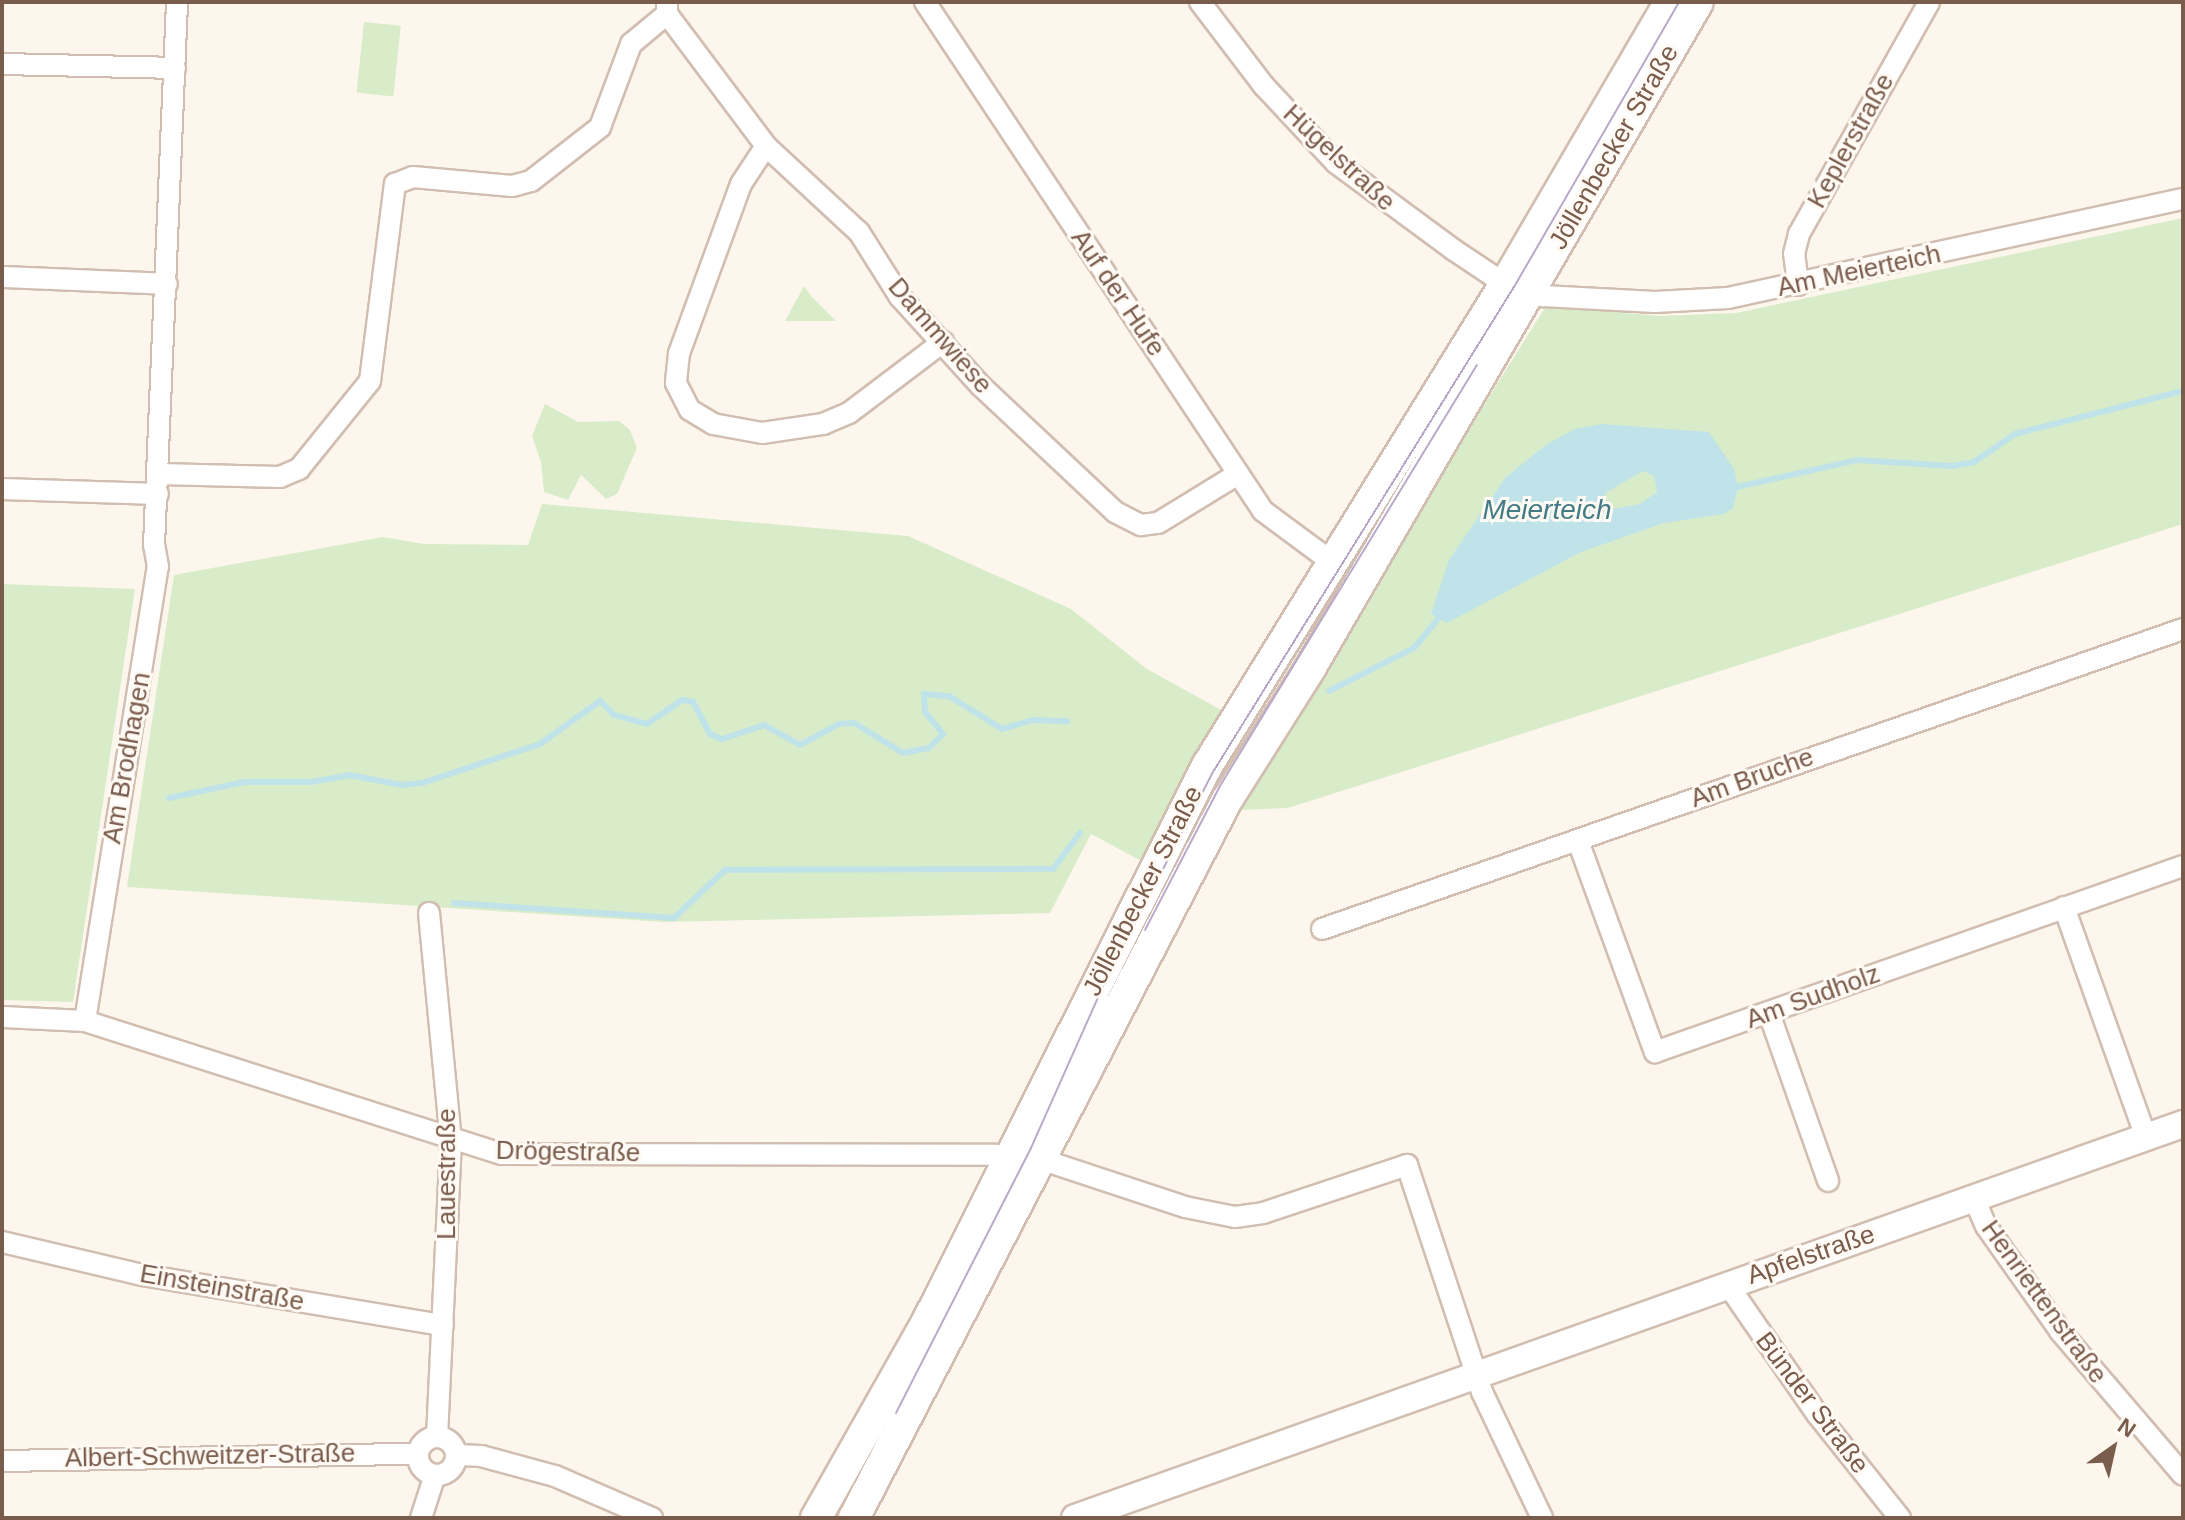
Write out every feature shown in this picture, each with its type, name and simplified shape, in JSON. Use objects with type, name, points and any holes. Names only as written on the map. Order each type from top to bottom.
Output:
[{"type":"main road","name":"Jöllenbecker Straße","points":[[863,1510],[1040,1159],[1227,800],[1300,686],[1670,2]]},
{"type":"main road","name":"Jöllenbecker Straße","points":[[816,1518],[927,1322],[1193,791],[1332,562],[1518,288],[1698,2]]},
{"type":"street","name":"Am Brodhagen","points":[[85,1021],[156,587],[177,2]]},
{"type":"street","name":"Auf der Hufe","points":[[925,2],[1272,522],[1332,562]]},
{"type":"street","name":"Hügelstraße","points":[[1200,2],[1264,86],[1336,163],[1405,218],[1518,288]]},
{"type":"street","name":"Keplerstraße","points":[[1798,285],[1794,254],[1799,234],[1929,2]]},
{"type":"street","points":[[2,489],[280,477],[299,469],[370,381],[395,184],[413,177],[512,186],[531,181],[600,127],[631,44],[667,8]]},
{"type":"street","name":"Dammwiese","points":[[667,8],[766,146],[859,232],[900,297],[990,394],[1131,522],[1158,523],[1238,474]]},
{"type":"street","points":[[2,64],[175,68]]},
{"type":"street","points":[[766,146],[741,184],[679,353],[676,383],[690,410],[713,424],[762,433],[823,424],[849,413],[943,342]]},
{"type":"street","name":"Am Meierteich","points":[[1518,288],[1700,301],[1798,285],[2183,199]]},
{"type":"street","points":[[2,277],[167,284]]},
{"type":"street","name":"Am Bruche","points":[[1322,929],[2183,629]]},
{"type":"street","name":"Am Sudholz","points":[[1578,841],[1655,1052],[2183,866]]},
{"type":"street","points":[[2064,907],[2146,1137]]},
{"type":"street","name":"Lauestraße","points":[[429,913],[451,1140],[437,1436]]},
{"type":"street","points":[[1769,1013],[1828,1181]]},
{"type":"street","name":"Drögestraße","points":[[2,1017],[85,1021],[501,1154],[997,1155],[1009,1160]]},
{"type":"street","name":"Apfelstraße","points":[[1075,1518],[2183,1124]]},
{"type":"street","points":[[1040,1159],[1185,1207],[1235,1217],[1263,1213],[1407,1165],[1478,1377],[1542,1518]]},
{"type":"street","name":"Henriettenstraße","points":[[1974,1198],[1986,1226],[2060,1331],[2183,1475]]},
{"type":"street","name":"Einsteinstraße","points":[[2,1242],[143,1275],[443,1325]]},
{"type":"street","name":"Bünder Straße","points":[[1728,1285],[1817,1414],[1900,1518]]},
{"type":"street","points":[[437,1436],[451,1442],[456,1455],[450,1470],[435,1475],[422,1468],[417,1454],[424,1441],[437,1436]]},
{"type":"street","name":"Albert-Schweitzer-Straße","points":[[2,1461],[417,1454]]},
{"type":"street","points":[[456,1455],[481,1456],[555,1476],[647,1517]]},
{"type":"street","points":[[421,1518],[435,1475]]},
{"type":"green space","points":[[364,22],[401,26],[393,96],[357,93]]},
{"type":"green space","points":[[2183,218],[2183,524],[1288,808],[1241,810],[1334,663],[1361,615],[1370,587],[1546,306],[1661,316],[1736,313]]},
{"type":"green space","points":[[804,286],[811,296],[836,321],[785,321]]},
{"type":"green space","points":[[545,404],[578,422],[619,421],[630,430],[637,448],[617,494],[606,499],[581,475],[568,500],[544,492],[541,462],[532,436]]},
{"type":"green space","points":[[542,504],[908,536],[1071,609],[1147,669],[1223,711],[1147,864],[1091,834],[1050,913],[664,922],[127,887],[174,575],[383,537],[424,544],[528,545]]},
{"type":"green space","points":[[2,584],[135,589],[73,1002],[2,1000]]},
{"type":"water","name":"Meierteich","points":[[1602,424],[1709,432],[1734,469],[1738,488],[1733,508],[1724,514],[1664,523],[1581,552],[1447,623],[1431,614],[1449,560],[1505,478],[1547,444],[1575,429]],"holes":[[[1643,471],[1654,476],[1657,492],[1640,504],[1601,511],[1599,502],[1607,492]]]},
{"type":"waterway","points":[[1733,488],[1857,460],[1952,466],[1974,462],[2015,434],[2183,391]]},
{"type":"waterway","points":[[1329,691],[1414,648],[1442,614]]},
{"type":"waterway","points":[[169,798],[244,782],[311,782],[349,775],[402,785],[422,783],[540,744],[600,701],[614,715],[647,724],[682,700],[693,702],[710,734],[722,739],[764,725],[800,745],[839,724],[854,723],[903,753],[929,748],[943,734],[925,712],[924,694],[949,696],[1002,729],[1034,720],[1067,721]]},
{"type":"waterway","points":[[454,903],[674,918],[725,870],[1053,869],[1080,833]]},
{"type":"tram line","points":[[896,1413],[1031,1148],[1104,984],[1213,772],[1514,287],[1679,2]]},
{"type":"tram line","points":[[1145,930],[1220,786],[1477,365]]}]
